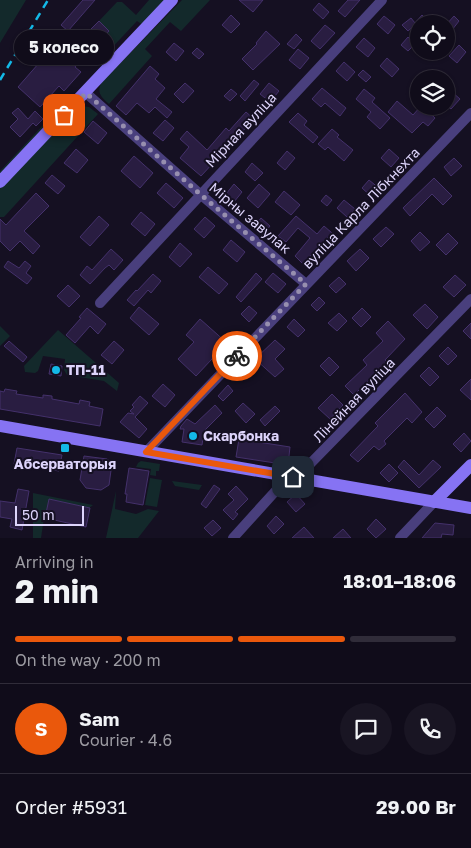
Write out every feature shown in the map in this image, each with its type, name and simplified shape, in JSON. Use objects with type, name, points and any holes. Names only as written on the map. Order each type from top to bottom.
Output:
[{"type":"main road","points":[[0,182],[172,0]]},
{"type":"main road","points":[[0,426],[471,508]]},
{"type":"main road","points":[[434,502],[471,465]]},
{"type":"street","name":"Мірная вуліца","points":[[100,303],[382,0]]},
{"type":"street","name":"Мірны завулак","points":[[86,93],[200,194],[306,284]]},
{"type":"street","name":"вуліца Карла Лібкнехта","points":[[146,452],[471,113]]},
{"type":"street","name":"Лінейная вуліца","points":[[233,538],[281,484],[308,466],[471,299]]},
{"type":"street","points":[[400,538],[434,502]]},
{"type":"green space","points":[[0,0],[26,0],[0,43]]},
{"type":"green space","points":[[149,0],[167,0],[143,25],[137,21],[107,53],[112,58],[106,61],[97,56],[105,48],[98,42],[109,31],[99,21],[117,2],[122,2],[136,15]]},
{"type":"green space","points":[[182,0],[210,0],[181,31],[170,22],[145,49],[152,56],[109,104],[99,92],[102,82]]},
{"type":"green space","points":[[82,106],[89,107],[98,114],[4,217],[0,217],[0,188],[75,110]]},
{"type":"green space","points":[[46,122],[46,124],[0,176],[0,171]]},
{"type":"green space","points":[[0,326],[10,336],[0,346]]},
{"type":"green space","points":[[58,330],[119,383],[117,391],[104,381],[67,375],[64,370],[65,359],[43,356],[38,371],[35,373],[25,372],[24,366]]},
{"type":"green space","points":[[141,461],[160,464],[159,471],[156,471],[156,476],[150,475],[151,469],[136,467]]},
{"type":"green space","points":[[150,478],[162,480],[157,507],[145,505]]},
{"type":"green space","points":[[172,481],[202,485],[199,490],[175,486]]},
{"type":"green space","points":[[116,491],[115,509],[136,514],[148,509],[159,511],[138,538],[106,538]]},
{"type":"green space","points":[[33,493],[93,505],[89,508],[49,499],[41,538],[33,538]]},
{"type":"building","points":[[83,0],[95,0],[68,31],[61,25]]},
{"type":"building","points":[[239,0],[263,0],[253,12]]},
{"type":"building","points":[[348,0],[360,0],[345,17],[338,11]]},
{"type":"building","points":[[319,3],[329,12],[323,19],[313,10]]},
{"type":"building","points":[[231,15],[240,24],[231,33],[222,25]]},
{"type":"building","points":[[384,16],[395,25],[388,34],[377,24]]},
{"type":"building","points":[[455,17],[459,21],[455,26]]},
{"type":"building","points":[[410,19],[410,29],[408,31],[402,25]]},
{"type":"building","points":[[99,21],[109,31],[94,47],[82,35]]},
{"type":"building","points":[[325,25],[335,33],[320,49],[311,41]]},
{"type":"building","points":[[266,31],[280,44],[253,70],[242,59],[257,44]]},
{"type":"building","points":[[296,34],[302,40],[294,49],[287,44]]},
{"type":"building","points":[[408,37],[410,39],[410,49],[408,51],[401,45]]},
{"type":"building","points":[[364,38],[375,48],[368,57],[356,47]]},
{"type":"building","points":[[174,43],[184,51],[176,61],[166,52]]},
{"type":"building","points":[[459,45],[466,52],[457,63],[454,60],[455,49]]},
{"type":"building","points":[[197,48],[204,54],[199,59],[192,53]]},
{"type":"building","points":[[298,49],[309,58],[300,69],[289,60]]},
{"type":"building","points":[[44,50],[58,62],[68,51],[80,61],[75,67],[81,72],[64,91],[59,86],[40,107],[18,87],[39,63],[35,60]]},
{"type":"building","points":[[387,58],[399,69],[392,77],[380,66]]},
{"type":"building","points":[[344,62],[355,72],[347,81],[336,71]]},
{"type":"building","points":[[150,66],[159,74],[155,79],[165,88],[156,99],[172,112],[167,118],[155,107],[149,113],[137,103],[126,115],[116,106]]},
{"type":"building","points":[[363,70],[371,77],[366,82],[358,75]]},
{"type":"building","points":[[254,80],[259,84],[245,101],[240,96]]},
{"type":"building","points":[[185,83],[194,91],[183,103],[174,94]]},
{"type":"building","points":[[269,83],[279,91],[270,102],[260,94]]},
{"type":"building","points":[[322,88],[346,108],[340,116],[325,103],[321,107],[312,99]]},
{"type":"building","points":[[231,89],[237,94],[230,101],[224,96]]},
{"type":"building","points":[[364,89],[375,98],[372,102],[390,118],[380,129],[367,117],[371,112],[356,99]]},
{"type":"building","points":[[455,95],[460,99],[455,105]]},
{"type":"building","points":[[397,101],[410,112],[410,115],[432,115],[435,118],[428,126],[423,122],[412,133],[388,112]]},
{"type":"building","points":[[18,108],[28,119],[35,111],[43,119],[36,126],[33,123],[20,137],[10,127],[18,119],[12,113]]},
{"type":"building","points":[[246,112],[254,119],[201,176],[180,158],[189,147],[180,139],[187,131],[207,150],[226,128],[229,131]]},
{"type":"building","points":[[298,113],[307,121],[304,125],[318,137],[313,143],[289,122]]},
{"type":"building","points":[[165,120],[174,128],[163,141],[153,133]]},
{"type":"building","points":[[93,121],[107,133],[98,144],[84,132]]},
{"type":"building","points":[[332,129],[339,135],[337,137],[353,150],[344,161],[328,147],[325,150],[318,144]]},
{"type":"building","points":[[76,149],[88,160],[77,173],[64,163]]},
{"type":"building","points":[[389,149],[399,158],[391,167],[381,158]]},
{"type":"building","points":[[287,151],[295,158],[285,170],[277,163]]},
{"type":"building","points":[[134,156],[153,173],[140,188],[121,171]]},
{"type":"building","points":[[454,158],[462,166],[451,176],[444,167]]},
{"type":"building","points":[[252,163],[263,173],[255,181],[245,172]]},
{"type":"building","points":[[52,175],[65,186],[58,194],[45,183]]},
{"type":"building","points":[[434,178],[452,196],[443,205],[432,194],[410,216],[403,208]]},
{"type":"building","points":[[369,180],[380,189],[372,197],[362,188]]},
{"type":"building","points":[[166,183],[183,198],[174,208],[157,193]]},
{"type":"building","points":[[234,184],[242,192],[234,202],[226,194]]},
{"type":"building","points":[[259,184],[270,194],[258,208],[247,198]]},
{"type":"building","points":[[284,191],[300,205],[291,215],[275,202]]},
{"type":"building","points":[[36,193],[49,206],[24,231],[40,246],[33,254],[20,241],[10,251],[0,241],[0,219],[6,225]]},
{"type":"building","points":[[326,195],[332,200],[327,206],[321,201]]},
{"type":"building","points":[[344,200],[355,209],[347,217],[337,208]]},
{"type":"building","points":[[141,212],[155,224],[145,236],[131,224]]},
{"type":"building","points":[[99,216],[109,225],[90,246],[80,237]]},
{"type":"building","points":[[296,216],[317,234],[324,226],[332,233],[303,264],[295,256],[310,238],[298,228],[286,242],[278,236]]},
{"type":"building","points":[[205,217],[215,226],[204,238],[194,229]]},
{"type":"building","points":[[261,218],[270,226],[266,231],[257,223]]},
{"type":"building","points":[[386,227],[394,234],[381,247],[373,239]]},
{"type":"building","points":[[420,232],[430,242],[420,251],[411,241]]},
{"type":"building","points":[[448,233],[458,243],[446,255],[436,245]]},
{"type":"building","points":[[231,240],[245,252],[237,262],[223,250]]},
{"type":"building","points":[[180,243],[192,254],[180,267],[169,257]]},
{"type":"building","points":[[111,249],[123,260],[114,270],[109,265],[90,284],[80,275],[87,266],[92,270]]},
{"type":"building","points":[[360,249],[369,258],[356,271],[347,261]]},
{"type":"building","points":[[8,261],[19,268],[25,261],[31,266],[26,273],[32,278],[27,284],[4,267]]},
{"type":"building","points":[[208,267],[228,284],[219,294],[199,277]]},
{"type":"building","points":[[256,273],[262,279],[241,302],[236,297]]},
{"type":"building","points":[[273,273],[286,284],[278,293],[265,282]]},
{"type":"building","points":[[153,274],[161,281],[151,293],[148,290],[134,306],[127,300]]},
{"type":"building","points":[[455,275],[466,285],[454,297],[443,287]]},
{"type":"building","points":[[339,277],[346,284],[336,293],[329,286]]},
{"type":"building","points":[[68,285],[80,296],[69,307],[57,296]]},
{"type":"building","points":[[319,297],[325,303],[317,311],[311,305]]},
{"type":"building","points":[[425,304],[438,317],[427,329],[413,315]]},
{"type":"building","points":[[249,306],[257,313],[249,322],[241,314]]},
{"type":"building","points":[[139,307],[159,324],[149,335],[130,318]]},
{"type":"building","points":[[87,308],[106,324],[98,334],[90,326],[75,343],[66,335]]},
{"type":"building","points":[[362,308],[371,317],[361,327],[352,318]]},
{"type":"building","points":[[339,313],[347,321],[337,331],[328,323]]},
{"type":"building","points":[[200,319],[227,343],[196,376],[178,359],[194,342],[186,335]]},
{"type":"building","points":[[294,319],[305,330],[298,337],[287,327]]},
{"type":"building","points":[[388,321],[405,339],[385,360],[387,362],[354,395],[345,386],[367,365],[363,360],[383,341],[376,333]]},
{"type":"building","points":[[471,323],[471,339],[463,331]]},
{"type":"building","points":[[275,340],[285,349],[275,359],[284,369],[275,377],[255,359]]},
{"type":"building","points":[[9,341],[27,357],[23,362],[4,346]]},
{"type":"building","points":[[114,341],[124,350],[112,364],[101,355]]},
{"type":"building","points":[[448,347],[457,356],[448,365],[439,356]]},
{"type":"building","points":[[329,357],[339,367],[330,376],[320,366]]},
{"type":"building","name":"ТП-11","points":[[51,364],[62,366],[61,376],[49,374]]},
{"type":"building","points":[[429,367],[439,377],[430,386],[420,376]]},
{"type":"building","points":[[471,379],[471,400],[460,390]]},
{"type":"building","points":[[163,384],[175,395],[165,407],[152,396]]},
{"type":"building","points":[[228,385],[233,391],[223,401],[218,396]]},
{"type":"building","points":[[5,389],[17,391],[16,394],[43,398],[43,395],[52,396],[52,399],[79,404],[80,400],[90,402],[89,406],[103,409],[100,426],[0,409],[0,391],[4,392]]},
{"type":"building","points":[[405,393],[422,412],[412,423],[407,418],[384,441],[386,444],[379,450],[374,446],[358,462],[350,455],[378,426],[375,423]]},
{"type":"building","points":[[332,394],[343,405],[330,419],[318,408]]},
{"type":"building","points":[[140,396],[148,403],[135,417],[147,429],[139,438],[120,422],[128,413],[134,414],[130,411],[134,407],[132,405]]},
{"type":"building","points":[[243,403],[255,414],[246,423],[235,411]]},
{"type":"building","points":[[215,405],[222,413],[204,431],[202,445],[182,442],[184,429],[180,429],[187,419],[195,424]]},
{"type":"building","points":[[275,406],[280,411],[265,426],[260,420]]},
{"type":"building","points":[[437,407],[446,416],[434,428],[425,419]]},
{"type":"building","points":[[464,433],[471,441],[461,452],[453,444]]},
{"type":"building","points":[[239,439],[290,447],[288,465],[236,457]]},
{"type":"building","points":[[17,448],[62,455],[59,471],[14,464]]},
{"type":"building","points":[[84,456],[107,459],[112,463],[109,485],[101,490],[86,488],[80,480]]},
{"type":"building","points":[[404,460],[419,475],[433,460],[441,467],[419,488],[398,467]]},
{"type":"building","points":[[389,464],[398,473],[389,482],[380,473]]},
{"type":"building","points":[[129,468],[149,471],[143,505],[126,502],[127,494],[125,494]]},
{"type":"building","points":[[214,485],[220,489],[206,508],[201,504]]},
{"type":"building","points":[[236,486],[248,499],[235,512],[238,514],[233,520],[223,510],[234,500],[228,494]]},
{"type":"building","points":[[18,489],[29,491],[22,530],[10,527],[12,519],[0,517],[0,501],[15,503]]},
{"type":"building","points":[[296,494],[305,504],[296,512],[287,502]]},
{"type":"building","points":[[49,499],[90,508],[86,527],[45,518]]},
{"type":"building","points":[[276,516],[284,524],[274,534],[267,526]]},
{"type":"building","points":[[376,519],[386,529],[376,538],[367,529]]},
{"type":"building","points":[[213,520],[221,528],[212,536],[204,528]]},
{"type":"building","points":[[435,523],[454,525],[453,535],[442,534],[441,538],[422,538]]},
{"type":"building","points":[[304,527],[314,538],[292,538]]},
{"type":"building","points":[[343,529],[351,538],[333,538]]},
{"type":"railway","points":[[0,80],[48,0]]},
{"type":"way so far","points":[[64,115],[86,93],[200,194],[306,284],[237,356]]},
{"type":"place","name":"5 колесо","points":[[64,115]]},
{"type":"place","name":"ТП-11","points":[[56,370]]},
{"type":"place","name":"Скарбонка","points":[[193,436]]},
{"type":"place","name":"Абсерваторыя","points":[[65,448]]},
{"type":"route","points":[[237,356],[146,452],[293,477]]}]
